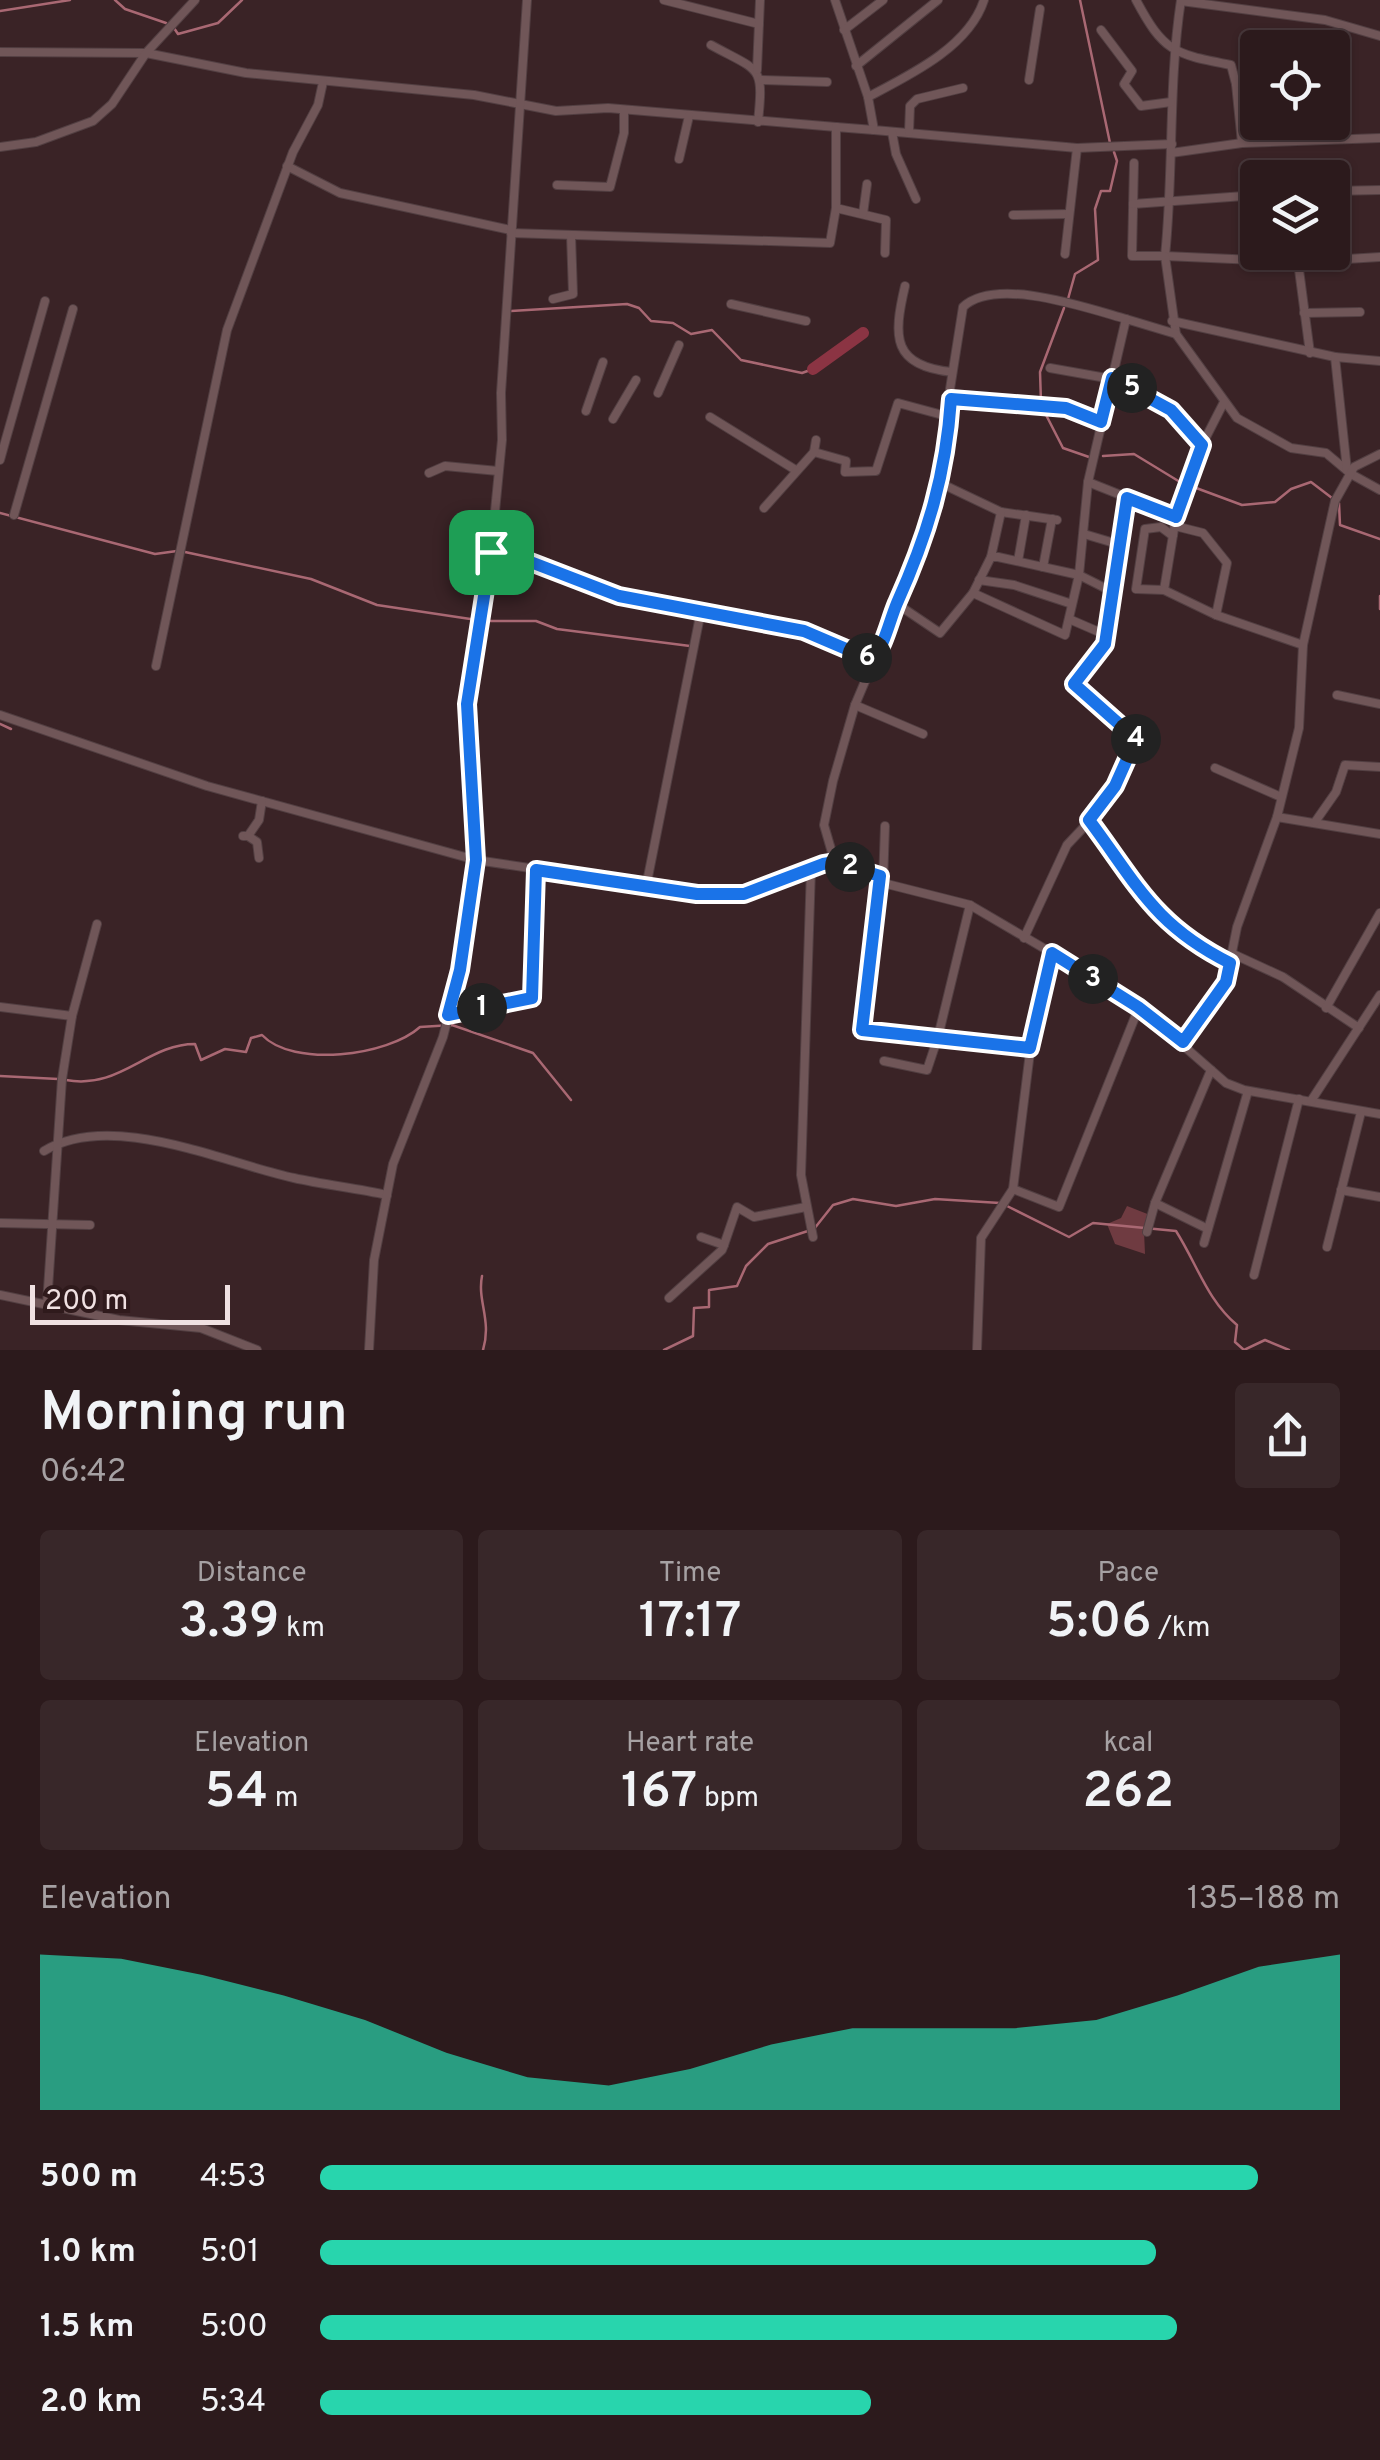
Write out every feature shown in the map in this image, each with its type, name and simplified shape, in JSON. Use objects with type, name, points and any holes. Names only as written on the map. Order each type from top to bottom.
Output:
[{"type":"street","points":[[0,147],[36,142],[93,121],[112,104],[146,53],[195,0]]},
{"type":"street","points":[[369,1350],[374,1260],[386,1195],[393,1164],[448,1015],[460,970],[476,860],[467,704],[491,552],[498,471],[527,0]]},
{"type":"street","points":[[664,0],[760,24]]},
{"type":"street","points":[[757,71],[760,0]]},
{"type":"street","points":[[836,0],[868,97],[874,130]]},
{"type":"street","points":[[844,30],[883,0]]},
{"type":"street","points":[[856,66],[938,0]]},
{"type":"street","points":[[868,97],[949,48],[978,21],[984,0]]},
{"type":"street","points":[[1136,0],[1156,37],[1175,53],[1231,65],[1240,116]]},
{"type":"street","points":[[1380,36],[1325,20],[1181,0],[1171,102],[1170,200],[1164,256],[1176,334],[1237,418],[1291,448],[1326,453],[1380,490]]},
{"type":"street","points":[[1029,80],[1040,8]]},
{"type":"street","points":[[1101,30],[1132,71],[1124,84],[1132,98],[1141,106],[1171,102]]},
{"type":"street","points":[[711,45],[757,71],[762,80],[758,122]]},
{"type":"street","points":[[0,52],[146,53],[246,73],[474,94],[564,112],[624,110],[1076,148],[1171,148],[1315,140]]},
{"type":"street","points":[[762,80],[826,82]]},
{"type":"street","points":[[156,666],[227,330],[288,166],[318,106],[323,82]]},
{"type":"street","points":[[1236,84],[1240,84]]},
{"type":"street","points":[[909,132],[910,106],[917,100],[963,88]]},
{"type":"street","points":[[556,186],[610,187],[624,133],[624,110]]},
{"type":"street","points":[[679,158],[689,116]]},
{"type":"street","points":[[288,166],[340,192],[511,231],[830,243],[836,208],[836,128]]},
{"type":"street","points":[[892,132],[896,154],[916,199]]},
{"type":"street","points":[[1350,139],[1380,138]]},
{"type":"street","points":[[1065,254],[1076,148]]},
{"type":"street","points":[[1134,164],[1132,256],[1240,259]]},
{"type":"street","points":[[863,214],[867,184]]},
{"type":"street","points":[[1350,191],[1380,190]]},
{"type":"street","points":[[1132,204],[1240,196]]},
{"type":"street","points":[[836,208],[886,220],[885,252]]},
{"type":"street","points":[[1013,215],[1069,214]]},
{"type":"street","points":[[552,299],[572,294],[571,235]]},
{"type":"street","points":[[1350,259],[1380,258]]},
{"type":"street","points":[[1299,270],[1310,353]]},
{"type":"street","points":[[905,286],[896,331],[900,345],[924,370],[952,372]]},
{"type":"street","points":[[835,862],[824,824],[855,705],[916,563],[940,484],[949,448],[952,372],[963,307],[971,299],[993,295],[1061,300],[1176,334]]},
{"type":"street","points":[[0,460],[45,301]]},
{"type":"street","points":[[731,304],[806,322]]},
{"type":"street","points":[[14,515],[73,309]]},
{"type":"street","points":[[1304,313],[1360,312]]},
{"type":"street","points":[[973,593],[1065,635],[1079,574],[1088,482],[1126,318]]},
{"type":"street","points":[[1172,322],[1310,353],[1380,361]]},
{"type":"street","points":[[658,392],[679,344]]},
{"type":"street","points":[[1335,356],[1349,472]]},
{"type":"street","points":[[586,411],[603,362]]},
{"type":"street","points":[[1050,368],[1112,378],[1171,410],[1202,445]]},
{"type":"street","points":[[613,419],[636,380]]},
{"type":"street","points":[[951,399],[990,399],[1034,408],[1066,408],[1101,422]]},
{"type":"street","points":[[1164,590],[1175,526],[1202,445],[1224,402]]},
{"type":"street","points":[[814,452],[846,461],[845,472],[876,470],[898,403],[950,418]]},
{"type":"street","points":[[710,416],[794,469]]},
{"type":"street","points":[[764,508],[794,469],[814,452],[816,440]]},
{"type":"street","points":[[1183,1042],[1226,982],[1236,927],[1277,816],[1299,728],[1303,645],[1332,510],[1349,472],[1380,454]]},
{"type":"street","points":[[428,473],[445,466],[498,471]]},
{"type":"street","points":[[1088,482],[1127,498],[1175,526],[1203,533],[1227,563],[1216,615]]},
{"type":"street","points":[[940,484],[1001,512],[1055,520],[1043,567]]},
{"type":"street","points":[[1024,938],[1059,858],[1115,786],[1136,739],[1074,684],[1096,660],[1106,635],[1127,498]]},
{"type":"street","points":[[897,604],[940,633],[980,580],[991,558],[1001,512]]},
{"type":"street","points":[[1018,561],[1026,515]]},
{"type":"street","points":[[1175,526],[1144,529],[1136,589],[1164,590],[1216,615],[1303,645]]},
{"type":"street","points":[[1084,534],[1121,545]]},
{"type":"street","points":[[491,552],[528,561],[619,596],[804,631],[872,660]]},
{"type":"street","points":[[991,558],[1079,574],[1113,592]]},
{"type":"street","points":[[980,580],[993,580],[1072,604]]},
{"type":"street","points":[[646,887],[701,611]]},
{"type":"street","points":[[1069,619],[1106,635]]},
{"type":"street","points":[[1337,695],[1380,704]]},
{"type":"street","points":[[855,705],[923,734]]},
{"type":"street","points":[[0,714],[262,801],[476,860],[646,887],[744,894],[835,862],[881,880],[970,905],[1138,1007],[1226,1083],[1380,1114]]},
{"type":"street","points":[[1315,822],[1336,792],[1345,765],[1380,767]]},
{"type":"street","points":[[1215,768],[1280,797]]},
{"type":"street","points":[[259,858],[256,842],[245,836],[259,820],[262,801]]},
{"type":"street","points":[[1277,816],[1380,834]]},
{"type":"street","points":[[1089,820],[1139,894],[1163,920],[1231,958],[1284,977],[1359,1028]]},
{"type":"street","points":[[884,826],[881,880],[861,1028],[1030,1048]]},
{"type":"street","points":[[448,1015],[532,998],[536,870]]},
{"type":"street","points":[[811,870],[801,1174],[813,1237]]},
{"type":"street","points":[[884,1061],[926,1070],[938,1037],[970,905]]},
{"type":"street","points":[[1326,1008],[1380,912]]},
{"type":"street","points":[[47,1304],[57,1143],[72,1016],[97,924]]},
{"type":"street","points":[[977,1350],[980,1238],[1013,1189],[1030,1048],[1052,953]]},
{"type":"street","points":[[1311,1101],[1380,995]]},
{"type":"street","points":[[0,1007],[72,1016]]},
{"type":"street","points":[[1013,1189],[1059,1208],[1138,1007]]},
{"type":"street","points":[[1148,1232],[1155,1203],[1211,1070]]},
{"type":"street","points":[[1204,1243],[1248,1090]]},
{"type":"street","points":[[1254,1275],[1299,1099]]},
{"type":"street","points":[[1327,1247],[1361,1112]]},
{"type":"street","points":[[44,1151],[57,1143],[108,1137],[180,1146],[295,1178],[386,1195]]},
{"type":"street","points":[[1341,1190],[1380,1197]]},
{"type":"street","points":[[1155,1203],[1208,1230]]},
{"type":"street","points":[[669,1298],[724,1246],[737,1207],[754,1217],[806,1207]]},
{"type":"street","points":[[0,1223],[90,1224]]},
{"type":"street","points":[[701,1237],[724,1246]]},
{"type":"street","points":[[0,1295],[137,1324],[201,1328],[257,1350]]},
{"type":"shaded area","points":[[1127,1206],[1150,1215],[1144,1231],[1145,1254],[1115,1244],[1107,1224],[1121,1218]]},
{"type":"waterway","points":[[0,11],[70,0]]},
{"type":"waterway","points":[[115,0],[125,9],[166,23]]},
{"type":"waterway","points":[[174,28],[178,34],[218,23],[242,0]]},
{"type":"waterway","points":[[1080,0],[1110,143]]},
{"type":"waterway","points":[[1068,299],[1075,274],[1098,260],[1095,209],[1101,191],[1110,191],[1117,161],[1114,152]]},
{"type":"waterway","points":[[511,311],[627,304],[639,308],[651,321],[673,323],[691,334],[712,330],[741,360],[802,373],[813,369]]},
{"type":"waterway","points":[[1041,402],[1040,372],[1064,308]]},
{"type":"waterway","points":[[813,369],[863,333]]},
{"type":"waterway","points":[[1043,409],[1063,448],[1089,457]]},
{"type":"waterway","points":[[1103,456],[1134,454],[1180,482],[1242,505],[1275,502],[1291,489],[1311,482],[1332,498]]},
{"type":"waterway","points":[[1339,503],[1340,525],[1380,539]]},
{"type":"waterway","points":[[0,513],[155,554],[177,551]]},
{"type":"waterway","points":[[185,552],[311,579],[377,605],[477,620]]},
{"type":"waterway","points":[[1380,596],[1380,609]]},
{"type":"waterway","points":[[485,621],[536,621],[557,629],[690,646]]},
{"type":"waterway","points":[[0,724],[11,729]]},
{"type":"waterway","points":[[66,1080],[102,1079],[178,1046],[195,1044],[201,1060],[225,1049],[246,1052],[251,1038],[262,1035],[295,1052],[341,1054],[386,1045],[420,1027],[452,1025],[533,1053],[571,1100]]},
{"type":"waterway","points":[[0,1076],[58,1079]]},
{"type":"waterway","points":[[664,1350],[693,1336],[694,1308],[709,1307],[709,1290],[737,1286],[746,1266],[768,1244],[814,1229],[833,1205],[853,1199],[896,1206],[935,1199],[1000,1203]]},
{"type":"waterway","points":[[1007,1206],[1069,1237],[1093,1223],[1176,1231],[1210,1293],[1237,1325],[1235,1342],[1244,1350],[1265,1340],[1289,1350]]},
{"type":"waterway","points":[[482,1276],[486,1329],[483,1350]]},
{"type":"route","points":[[1112,378],[1148,395],[1171,410],[1202,445],[1176,517],[1127,498],[1105,644],[1074,684],[1136,739],[1115,786],[1089,820],[1139,894],[1163,920],[1230,963],[1226,982],[1183,1042],[1138,1007],[1052,953],[1030,1048],[864,1030],[861,1028],[880,876],[835,862],[744,894],[697,894],[536,870],[532,998],[448,1015],[460,970],[476,860],[467,704],[480,645],[491,552],[528,561],[619,596],[804,631],[872,660],[910,577],[930,521],[949,448],[951,399],[990,399],[1034,408],[1066,408],[1087,413],[1101,422],[1112,378]]}]
